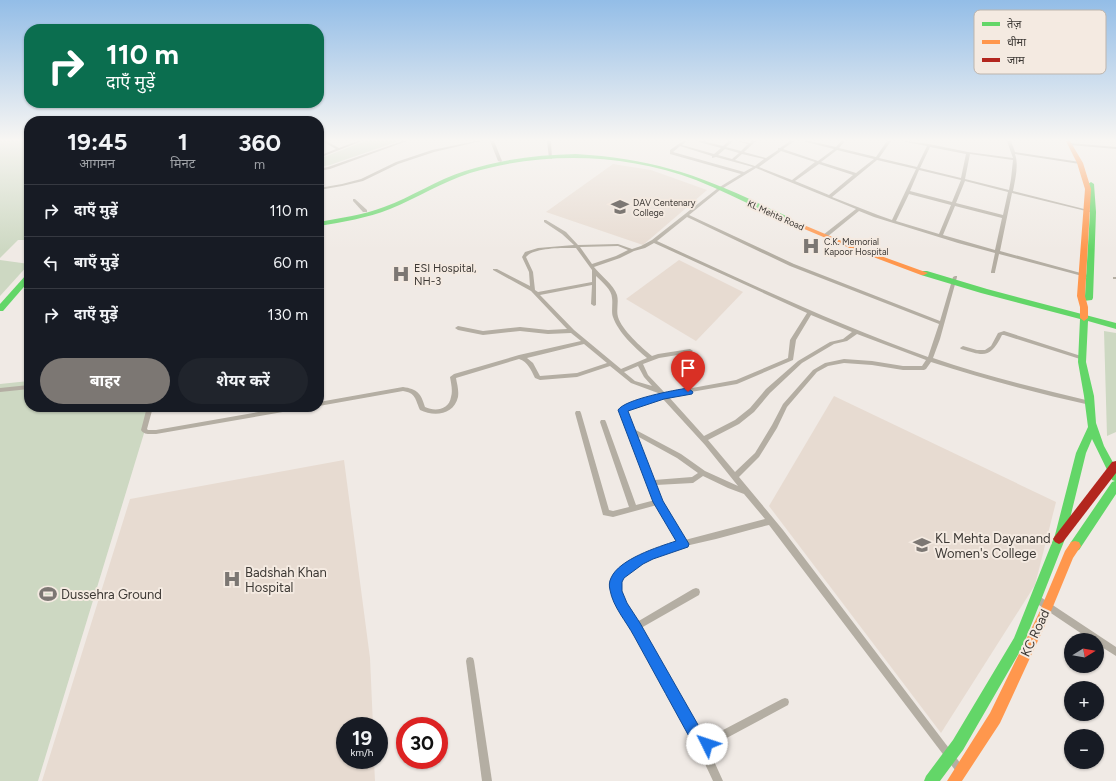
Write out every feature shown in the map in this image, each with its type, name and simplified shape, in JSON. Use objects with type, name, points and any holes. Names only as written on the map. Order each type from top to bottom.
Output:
[{"type":"street","points":[[324,188],[342,185],[367,177]]},
{"type":"street","name":"KL Mehta Road","points":[[324,219],[365,211],[394,201],[443,177]]},
{"type":"street","name":"KL Mehta Road","points":[[324,223],[350,219],[371,213],[396,204],[453,177]]},
{"type":"street","name":"KL Mehta Road","points":[[702,177],[721,188],[826,234],[954,279],[1083,315],[1116,326]]},
{"type":"street","points":[[593,268],[654,241],[721,188],[739,177]]},
{"type":"street","points":[[784,177],[859,209],[894,221],[998,253],[1087,276]]},
{"type":"street","points":[[793,181],[797,177]]},
{"type":"street","points":[[829,197],[854,177]]},
{"type":"street","points":[[894,221],[914,177]]},
{"type":"street","points":[[953,177],[1090,211]]},
{"type":"street","points":[[993,272],[1004,217],[1011,192],[1013,177]]},
{"type":"street","points":[[1060,537],[1114,470],[1092,428],[1090,404],[1082,358],[1083,299],[1089,298],[1087,276],[1090,258],[1090,211],[1094,200],[1089,177]]},
{"type":"street","points":[[941,236],[963,180]]},
{"type":"street","points":[[907,192],[1004,217]]},
{"type":"street","points":[[354,200],[365,211]]},
{"type":"street","points":[[826,234],[859,209]]},
{"type":"street","points":[[686,215],[792,265],[941,322]]},
{"type":"street","points":[[546,221],[564,233],[578,246],[593,268],[612,290],[615,296],[615,316],[620,326],[637,347],[650,359]]},
{"type":"street","points":[[654,241],[810,313],[930,359],[990,379],[1090,404]]},
{"type":"street","points":[[535,292],[532,276],[524,257],[528,253],[542,248],[578,246],[618,245],[632,250]]},
{"type":"street","points":[[593,268],[594,304]]},
{"type":"street","points":[[495,270],[535,292],[572,331],[633,382],[662,393]]},
{"type":"street","points":[[0,301],[24,275]]},
{"type":"street","points":[[735,476],[757,455],[775,426],[784,406],[816,370],[827,364],[844,361],[872,363],[903,368],[924,368],[930,359],[954,279]]},
{"type":"street","points":[[0,309],[24,283]]},
{"type":"street","points":[[535,292],[594,283]]},
{"type":"street","points":[[684,544],[659,502],[623,412],[624,408],[662,393],[737,382],[791,359],[793,340],[810,313]]},
{"type":"street","name":"KL Mehta Road","points":[[1083,315],[1116,321]]},
{"type":"street","points":[[458,328],[484,334],[520,329],[548,332],[572,331]]},
{"type":"street","points":[[703,439],[737,422],[752,410],[768,391],[800,362],[832,343],[845,340],[856,331]]},
{"type":"street","points":[[963,348],[982,353],[988,352],[993,348],[1000,334],[1004,333],[1082,358]]},
{"type":"street","points":[[324,403],[403,389],[410,390],[419,396],[422,408],[434,413],[441,411],[451,404],[454,398],[453,377],[456,375],[585,342]]},
{"type":"street","points":[[620,371],[658,356],[690,351]]},
{"type":"street","points":[[522,357],[528,362],[537,377],[540,378],[577,375],[611,364]]},
{"type":"street","points":[[639,363],[646,376],[735,476],[771,521],[961,771]]},
{"type":"street","points":[[0,390],[24,388]]},
{"type":"street","points":[[149,412],[144,430],[152,432],[180,429],[273,412]]},
{"type":"street","points":[[578,413],[606,513],[613,514],[659,502]]},
{"type":"street","points":[[603,422],[633,508]]},
{"type":"street","points":[[931,781],[958,745],[1019,642],[1060,537],[1081,453],[1092,428]]},
{"type":"street","points":[[630,430],[679,456],[703,473],[730,486],[748,492]]},
{"type":"street","points":[[651,483],[693,480],[703,473]]},
{"type":"street","name":"KC Road","points":[[954,781],[995,718],[1047,606],[1068,555],[1116,485]]},
{"type":"street","points":[[718,781],[702,746],[619,599],[616,591],[616,580],[626,569],[649,554],[771,521]]},
{"type":"street","points":[[636,627],[696,592]]},
{"type":"street","points":[[1036,598],[1116,652]]},
{"type":"street","points":[[470,661],[487,781]]},
{"type":"street","points":[[702,746],[785,702]]},
{"type":"shaded area","name":"DAV Centenary College","points":[[594,177],[672,177],[707,190],[643,245],[546,212]]},
{"type":"shaded area","points":[[679,260],[743,292],[696,341],[626,299]]},
{"type":"shaded area","name":"KL Mehta Dayanand Women's College","points":[[834,396],[1056,502],[1035,585],[941,733],[769,506]]},
{"type":"shaded area","name":"Badshah Khan Hospital","points":[[344,460],[370,658],[373,717],[336,717],[336,769],[374,769],[375,781],[42,781],[130,499]]},
{"type":"green space","points":[[0,177],[24,177],[24,240],[18,240],[0,258]]},
{"type":"green space","points":[[0,260],[24,263],[24,270],[0,296]]},
{"type":"green space","points":[[1104,331],[1116,333],[1116,432],[1107,436]]},
{"type":"green space","name":"Dussehra Ground","points":[[24,382],[24,412],[150,412],[38,781],[0,781],[0,384]]},
{"type":"traffic: fast","points":[[324,223],[353,218],[379,211],[453,177]]},
{"type":"traffic: fast","points":[[694,177],[725,190],[792,222]]},
{"type":"traffic: fast","points":[[1083,299],[1089,298],[1090,249],[1093,212],[1091,184]]},
{"type":"traffic: fast","points":[[924,273],[984,291],[1116,326]]},
{"type":"traffic: fast","points":[[0,309],[24,283]]},
{"type":"traffic: fast","points":[[1084,318],[1082,362],[1089,396],[1091,423],[1099,446],[1116,477]]},
{"type":"traffic: fast","points":[[1060,534],[1081,453],[1092,428]]},
{"type":"traffic: fast","points":[[1075,546],[1116,485]]},
{"type":"traffic: fast","points":[[931,781],[958,745],[1019,642],[1059,539]]},
{"type":"traffic: slow","points":[[1084,177],[1088,189],[1081,296],[1084,307],[1084,318]]},
{"type":"traffic: slow","points":[[792,222],[854,248],[924,273]]},
{"type":"traffic: slow","points":[[954,781],[995,718],[1043,617],[1069,555],[1075,546]]},
{"type":"traffic: jam","points":[[1059,539],[1116,465]]},
{"type":"place","name":"DAV Centenary College","points":[[620,207]]},
{"type":"place","name":"C.K. Memorial Kapoor Hospital","points":[[811,246]]},
{"type":"place","name":"ESI Hospital, NH-3","points":[[401,274]]},
{"type":"place","name":"KL Mehta Dayanand Women's College","points":[[922,545]]},
{"type":"place","name":"Badshah Khan Hospital","points":[[232,579]]},
{"type":"place","name":"Dussehra Ground","points":[[48,594]]},
{"type":"route","points":[[688,392],[664,395],[626,407],[623,410],[661,508],[684,544],[649,554],[620,575],[616,580],[615,585],[623,607],[636,627],[702,746],[707,744]]}]
